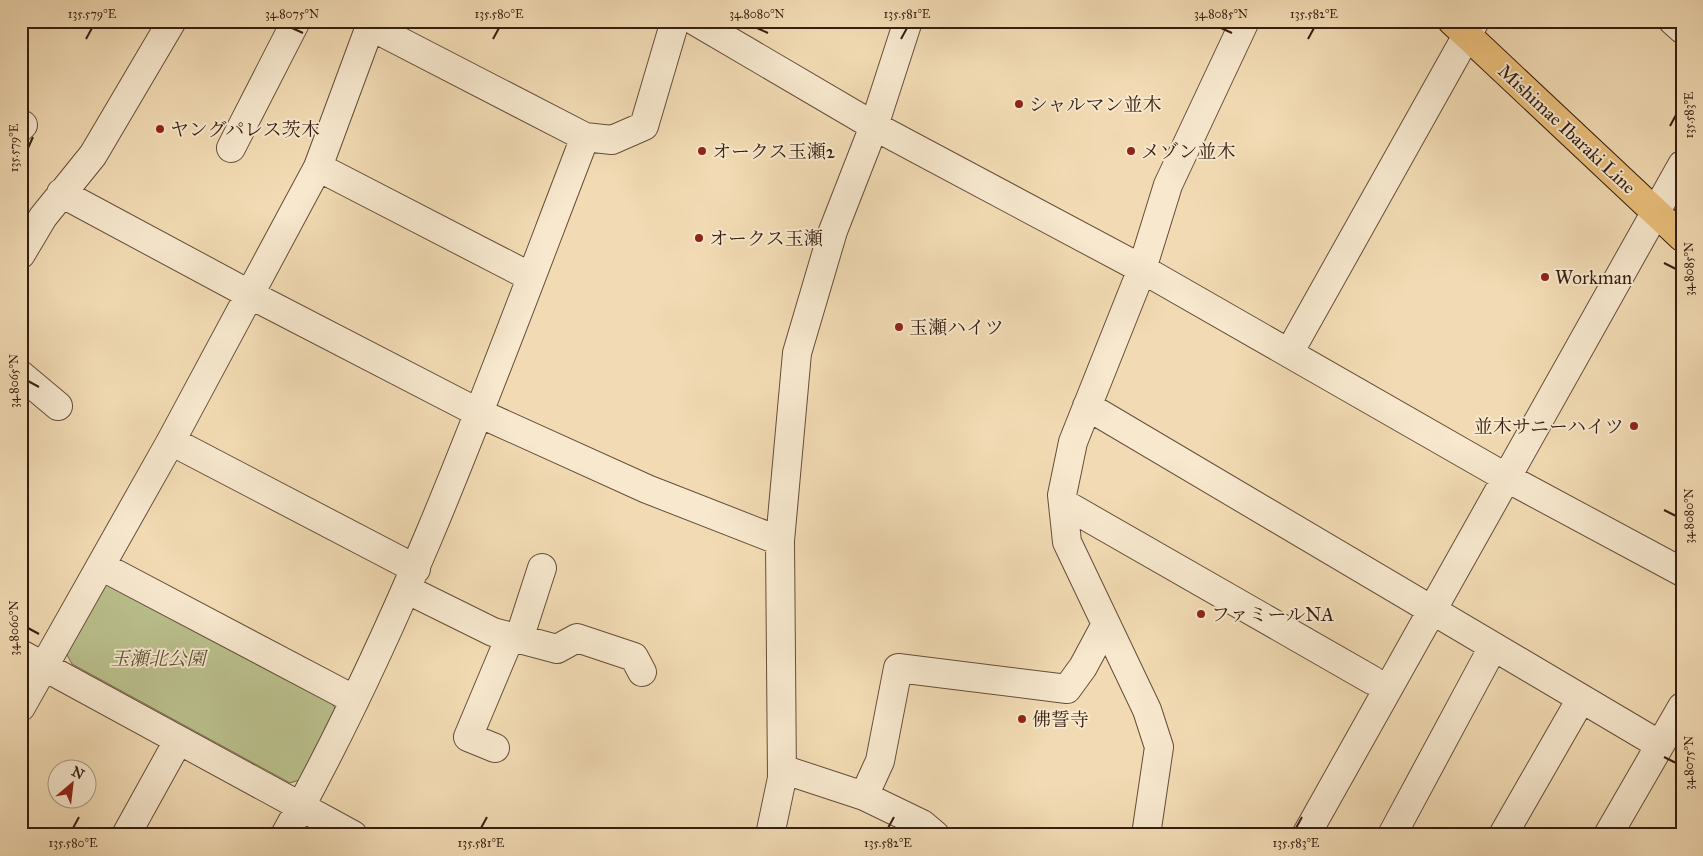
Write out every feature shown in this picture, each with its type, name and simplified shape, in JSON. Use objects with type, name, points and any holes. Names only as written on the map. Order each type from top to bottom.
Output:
[{"type":"main road","name":"Mishimae Ibaraki Line","points":[[1465,26],[1682,237]]},
{"type":"street","points":[[22,249],[61,193],[93,155],[172,21]]},
{"type":"street","points":[[231,148],[296,21]]},
{"type":"street","points":[[21,707],[32,660],[101,566],[172,441],[318,167],[371,23],[585,137],[612,140],[644,126],[675,21]]},
{"type":"street","points":[[695,21],[874,126],[1142,269],[1507,478],[1682,572]]},
{"type":"street","points":[[770,835],[782,769],[780,541],[797,353],[833,231],[874,126],[908,21]]},
{"type":"street","points":[[1146,835],[1159,747],[1147,710],[1068,542],[1062,495],[1073,442],[1142,269],[1168,185],[1245,21]]},
{"type":"street","points":[[1673,21],[1682,29]]},
{"type":"street","points":[[1289,353],[1465,26]]},
{"type":"street","points":[[285,835],[355,700],[411,579],[479,412],[585,137]]},
{"type":"street","points":[[1306,835],[1682,166]]},
{"type":"street","points":[[318,167],[531,277]]},
{"type":"street","points":[[61,193],[249,294],[479,412],[647,489],[780,541]]},
{"type":"street","points":[[21,375],[58,406]]},
{"type":"street","points":[[1087,406],[1660,745]]},
{"type":"street","points":[[172,441],[411,579],[494,632],[557,649],[577,638],[634,657],[642,672]]},
{"type":"street","points":[[1063,503],[1372,680]]},
{"type":"street","points":[[101,566],[355,700]]},
{"type":"street","points":[[495,748],[468,737],[515,638],[542,568]]},
{"type":"street","points":[[864,796],[880,761],[898,668],[1067,689],[1083,667],[1106,624]]},
{"type":"street","points":[[1392,835],[1493,647]]},
{"type":"street","points":[[32,660],[353,835]]},
{"type":"street","points":[[1503,835],[1581,699]]},
{"type":"street","points":[[1608,835],[1682,707]]},
{"type":"street","points":[[126,835],[178,741]]},
{"type":"street","points":[[782,769],[864,796],[925,831]]},
{"type":"green space","name":"玉瀬北公園","points":[[116,583],[332,701],[337,714],[302,779],[290,783],[72,664],[66,653],[103,584]]},
{"type":"place","name":"シャルマン並木","points":[[1019,104]]},
{"type":"place","name":"ヤングパレス茨木","points":[[160,129]]},
{"type":"place","name":"オークス玉瀬2","points":[[702,151]]},
{"type":"place","name":"メゾン並木","points":[[1131,151]]},
{"type":"place","name":"オークス玉瀬","points":[[699,238]]},
{"type":"place","name":"Workman","points":[[1545,277]]},
{"type":"place","name":"玉瀬ハイツ","points":[[899,327]]},
{"type":"place","name":"並木サニーハイツ","points":[[1634,426]]},
{"type":"place","name":"ファミールNA","points":[[1201,614]]},
{"type":"place","name":"佛誓寺","points":[[1022,719]]}]
